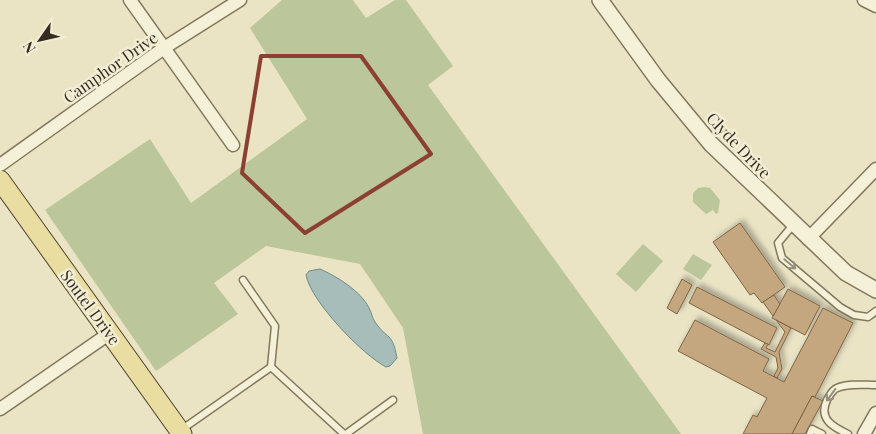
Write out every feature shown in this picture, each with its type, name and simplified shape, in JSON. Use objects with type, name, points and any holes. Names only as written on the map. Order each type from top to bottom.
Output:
[{"type":"main road","name":"Soutel Drive","points":[[0,180],[181,432]]},
{"type":"street","points":[[130,0],[234,145]]},
{"type":"street","name":"Camphor Drive","points":[[0,165],[164,48],[240,0]]},
{"type":"street","name":"Clyde Drive","points":[[600,0],[681,109],[718,150],[808,239],[846,273],[876,290]]},
{"type":"street","points":[[864,0],[876,6]]},
{"type":"street","points":[[808,239],[876,169]]},
{"type":"street","points":[[0,409],[110,332]]},
{"type":"street","points":[[864,434],[876,413]]},
{"type":"lane","points":[[794,225],[778,243],[782,258],[840,306],[854,315],[868,317],[876,311]]},
{"type":"lane","points":[[181,432],[270,368],[275,326],[243,280]]},
{"type":"lane","points":[[270,368],[345,434],[393,400]]},
{"type":"lane","points":[[848,434],[831,425],[825,418],[824,412],[830,395],[835,389],[844,386],[876,385]]},
{"type":"lane","points":[[810,434],[812,429],[822,434]]},
{"type":"highlighted area","points":[[261,56],[361,56],[431,154],[305,233],[242,173]]},
{"type":"green space","points":[[282,0],[353,0],[366,18],[395,0],[406,0],[453,66],[428,85],[681,434],[423,434],[403,328],[360,264],[266,246],[214,283],[238,314],[156,371],[45,210],[150,139],[191,203],[307,119],[250,28]]},
{"type":"green space","points":[[698,188],[710,188],[720,200],[718,213],[716,214],[713,210],[706,214],[693,202],[693,193]]},
{"type":"green space","points":[[643,244],[663,261],[636,292],[616,274]]},
{"type":"green space","points":[[693,254],[712,265],[701,280],[683,269]]},
{"type":"water","points":[[320,269],[348,285],[365,302],[379,328],[389,337],[393,344],[397,358],[390,366],[386,367],[364,351],[327,313],[317,299],[306,275],[309,271]]},
{"type":"building","points":[[740,223],[785,287],[762,303],[754,293],[750,295],[713,242]]},
{"type":"building","points":[[682,279],[692,285],[677,314],[667,308]]},
{"type":"building","points":[[697,287],[777,328],[769,345],[689,303]]},
{"type":"building","points":[[788,289],[820,306],[805,335],[772,318]]},
{"type":"building","points":[[774,295],[780,304],[773,316],[763,302]]},
{"type":"building","points":[[823,308],[853,323],[815,397],[812,396],[792,434],[743,434],[753,415],[757,417],[767,398],[678,351],[695,320],[769,359],[763,371],[784,382]]},
{"type":"building","points":[[776,320],[791,328],[779,352],[782,369],[777,378],[774,376],[778,368],[776,357],[761,349],[765,343],[768,344],[766,348],[775,352],[785,332]]},
{"type":"building","points":[[812,396],[823,401],[805,434],[792,434]]}]
